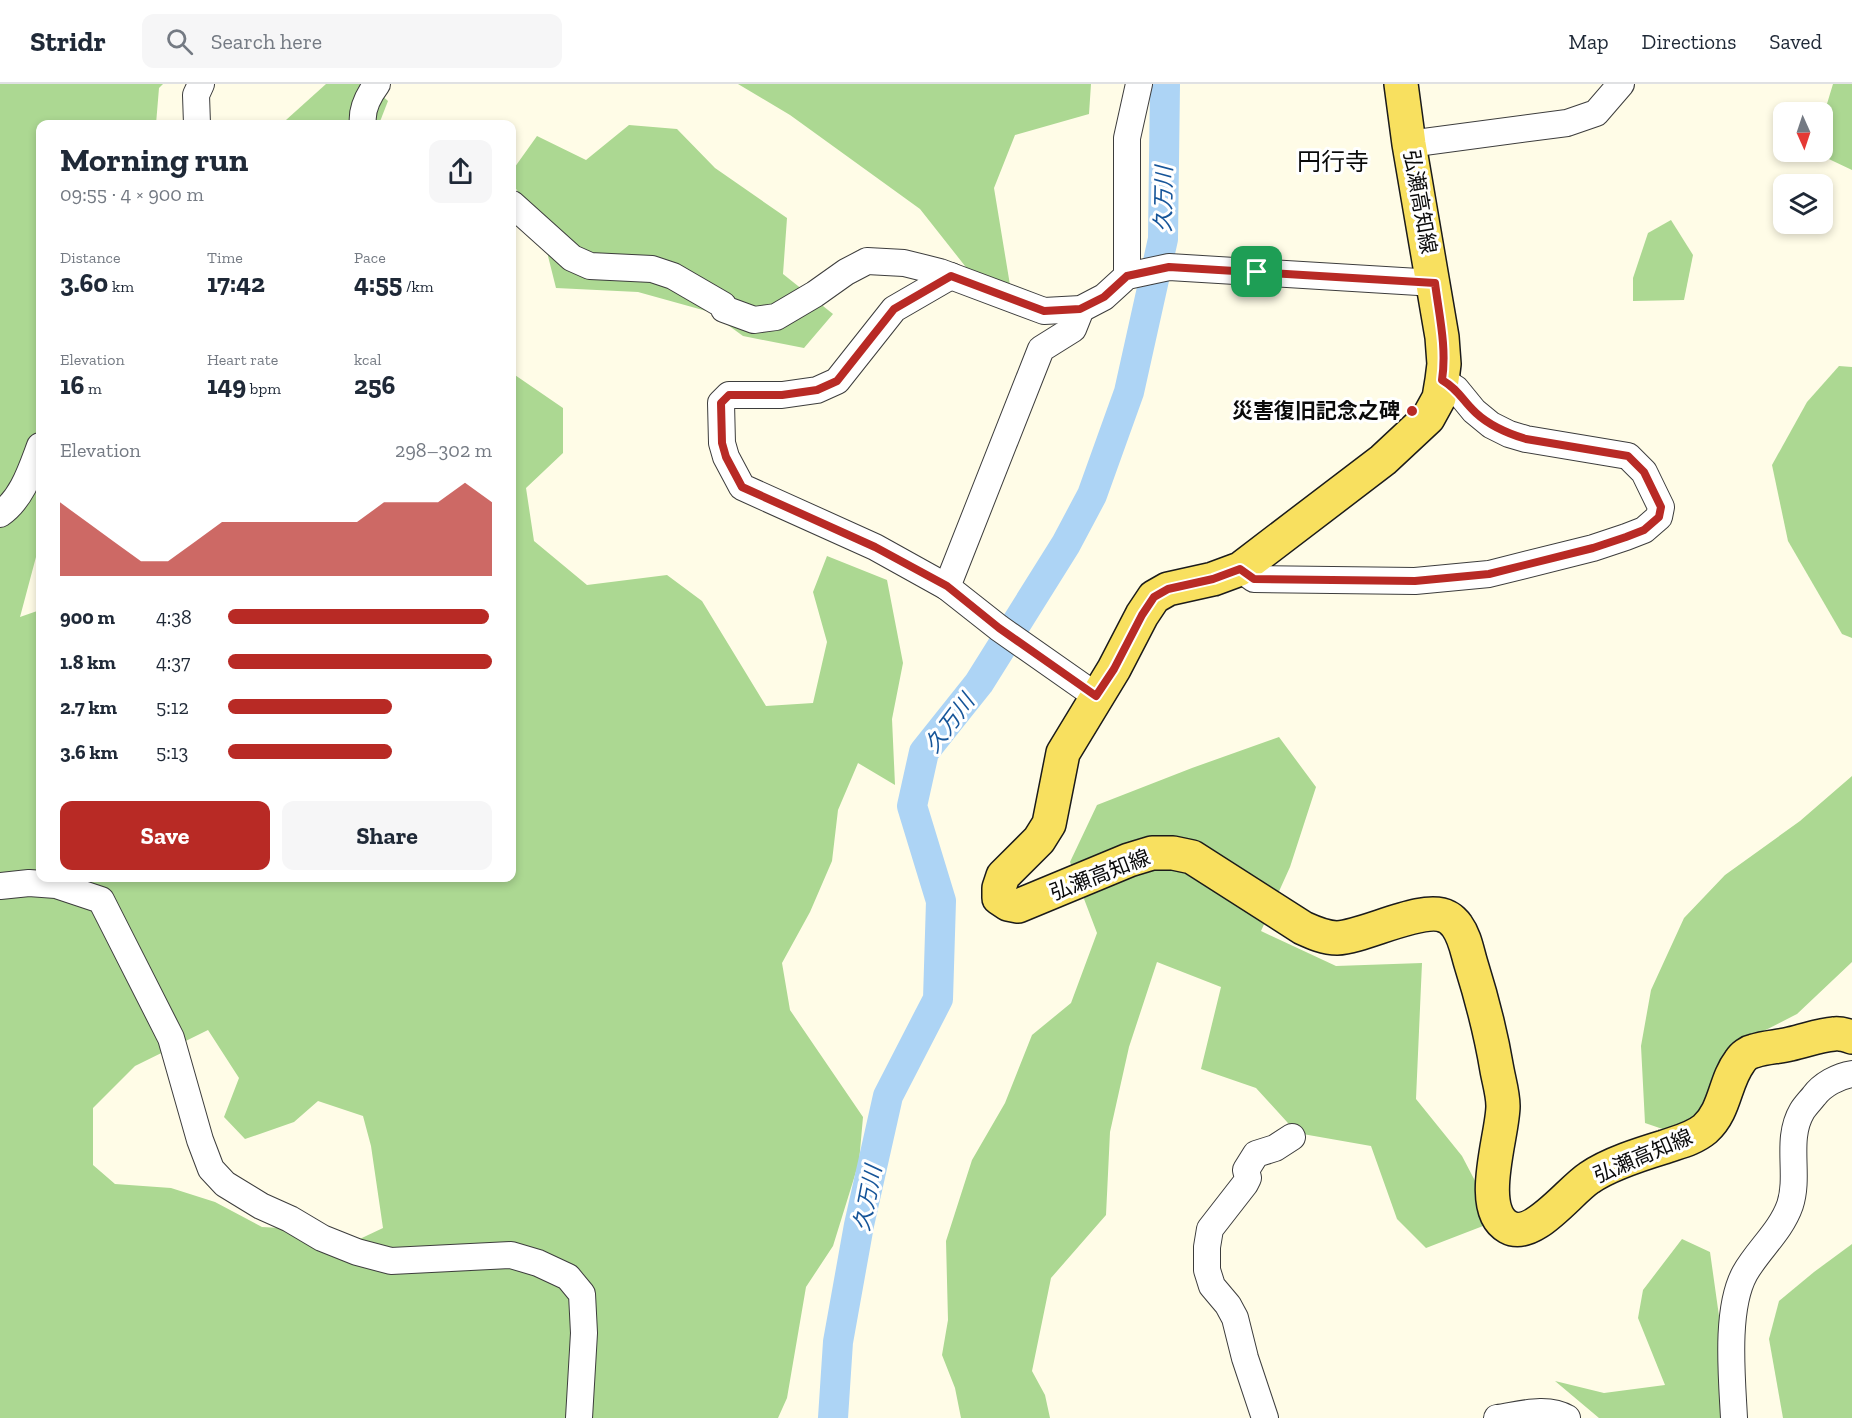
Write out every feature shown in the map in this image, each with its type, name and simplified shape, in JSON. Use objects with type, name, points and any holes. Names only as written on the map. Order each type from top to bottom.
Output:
[{"type":"main road","name":"弘瀬高知線","points":[[1401,84],[1409,144],[1435,283],[1443,346],[1444,364],[1439,398],[1428,418],[1383,460],[1240,569],[1213,579],[1168,589],[1154,597],[1063,753],[1049,824],[1039,840],[1003,876],[999,898],[1008,904],[1018,906],[1129,860],[1152,853],[1173,853],[1192,858],[1303,928],[1322,937],[1338,938],[1356,935],[1415,917],[1433,914],[1446,916],[1456,924],[1463,938],[1480,993],[1493,1046],[1503,1105],[1492,1184],[1494,1204],[1499,1218],[1509,1227],[1523,1230],[1538,1224],[1577,1185],[1596,1172],[1687,1140],[1705,1129],[1722,1105],[1733,1071],[1742,1058],[1752,1051],[1788,1045],[1822,1035],[1852,1036]]},
{"type":"street","points":[[197,120],[196,95],[201,84]]},
{"type":"street","points":[[363,120],[362,115],[369,96],[377,84]]},
{"type":"street","points":[[1139,84],[1127,138],[1148,271]]},
{"type":"street","points":[[1409,144],[1567,123],[1596,113],[1621,84]]},
{"type":"street","points":[[516,208],[572,258],[590,266],[652,269],[673,276],[723,305],[724,309],[754,320],[776,317],[867,261],[904,262],[951,276],[1044,311],[1080,309],[1148,271],[1435,283]]},
{"type":"street","points":[[951,276],[894,309],[837,381],[817,390],[782,395],[729,395],[721,403],[722,443],[726,457],[742,487],[875,547],[947,586],[1010,635],[1096,696]]},
{"type":"street","points":[[947,586],[1041,349],[1073,329],[1080,309]]},
{"type":"street","points":[[1240,569],[1254,579],[1415,581],[1466,577],[1489,574],[1593,548],[1644,530],[1659,517],[1661,507],[1644,472],[1628,456],[1526,439],[1509,434],[1491,426],[1474,411],[1456,388],[1442,380]]},
{"type":"street","points":[[0,514],[10,506],[28,477],[36,456]]},
{"type":"street","points":[[0,886],[29,883],[56,885],[101,900],[171,1038],[200,1140],[211,1169],[225,1184],[322,1238],[357,1252],[391,1261],[511,1255],[538,1263],[568,1277],[582,1294],[584,1333],[579,1418]]},
{"type":"street","points":[[1734,1418],[1732,1331],[1735,1301],[1743,1276],[1790,1206],[1794,1186],[1795,1131],[1802,1111],[1819,1089],[1844,1075],[1852,1074]]},
{"type":"street","points":[[1265,1418],[1245,1358],[1235,1318],[1212,1286],[1207,1270],[1207,1247],[1210,1229],[1245,1184],[1248,1178],[1246,1170],[1256,1154],[1275,1148],[1292,1137]]},
{"type":"street","points":[[1497,1418],[1546,1412],[1558,1413],[1567,1418]]},
{"type":"green space","points":[[0,84],[163,84],[159,88],[156,120],[36,120],[36,557],[20,617],[36,611],[36,882],[516,882],[516,376],[563,408],[563,453],[526,488],[534,541],[587,585],[667,575],[702,601],[766,706],[813,703],[827,642],[813,592],[827,556],[887,580],[903,663],[892,719],[895,785],[858,763],[838,810],[832,861],[810,912],[782,963],[790,1010],[863,1117],[859,1162],[833,1246],[806,1287],[787,1398],[778,1418],[0,1418]],"holes":[[[208,1030],[239,1078],[224,1117],[245,1139],[294,1122],[318,1101],[363,1116],[371,1146],[383,1228],[347,1245],[299,1229],[262,1227],[215,1202],[171,1188],[115,1184],[93,1165],[93,1108],[135,1066]]]},
{"type":"green space","points":[[326,84],[369,84],[388,101],[381,120],[286,120]]},
{"type":"green space","points":[[738,84],[1091,84],[1089,114],[1015,135],[994,188],[1010,285],[980,285],[920,209],[790,115]]},
{"type":"green space","points":[[1833,84],[1852,84],[1852,170],[1833,161],[1833,102],[1828,102]]},
{"type":"green space","points":[[629,125],[677,129],[715,168],[787,218],[783,274],[833,314],[804,348],[743,336],[710,312],[638,292],[556,288],[540,224],[516,189],[516,165],[537,136],[586,160]]},
{"type":"green space","points":[[1671,220],[1693,255],[1684,300],[1633,301],[1633,278],[1648,233]]},
{"type":"green space","points":[[1839,366],[1852,367],[1852,638],[1842,634],[1788,541],[1772,465],[1807,402]]},
{"type":"green space","points":[[1279,737],[1316,787],[1290,867],[1261,931],[1336,966],[1422,963],[1416,1099],[1462,1156],[1496,1221],[1426,1248],[1397,1219],[1371,1146],[1297,1133],[1256,1088],[1201,1069],[1221,987],[1157,962],[1129,1047],[1110,1132],[1106,1215],[1051,1278],[1032,1371],[1045,1395],[1050,1418],[961,1418],[955,1388],[942,1355],[948,1320],[946,1241],[972,1160],[1005,1103],[1032,1035],[1071,1003],[1097,933],[1070,862],[1097,805]]},
{"type":"green space","points":[[1852,776],[1852,962],[1797,1014],[1736,1045],[1715,1104],[1683,1136],[1645,1123],[1641,1046],[1651,990],[1684,918],[1725,875],[1800,821]]},
{"type":"green space","points":[[1682,1239],[1710,1252],[1720,1323],[1725,1406],[1721,1418],[1599,1418],[1555,1381],[1604,1393],[1665,1385],[1638,1318],[1643,1290]]},
{"type":"green space","points":[[1852,1244],[1852,1418],[1783,1418],[1769,1339],[1779,1301]]},
{"type":"waterway","name":"久万川","points":[[833,1418],[838,1342],[859,1225],[888,1096],[938,999],[941,901],[912,806],[924,752],[979,683],[1066,544],[1092,495],[1129,392],[1163,239],[1165,84]]},
{"type":"place","name":"災害復旧記念之碑","points":[[1412,411]]},
{"type":"district","name":"円行寺","points":[[1333,162]]},
{"type":"route","points":[[1169,267],[1257,272],[1435,283],[1444,364],[1442,380],[1456,388],[1474,411],[1491,426],[1509,434],[1526,439],[1628,456],[1644,472],[1661,507],[1659,517],[1644,530],[1626,537],[1593,548],[1489,574],[1415,581],[1254,579],[1240,569],[1213,579],[1168,589],[1154,597],[1114,669],[1096,696],[999,628],[947,586],[875,547],[742,487],[726,457],[722,443],[721,403],[729,395],[782,395],[817,390],[837,381],[894,309],[951,276],[1044,311],[1080,309],[1104,297],[1127,276],[1147,270],[1169,267]]}]
